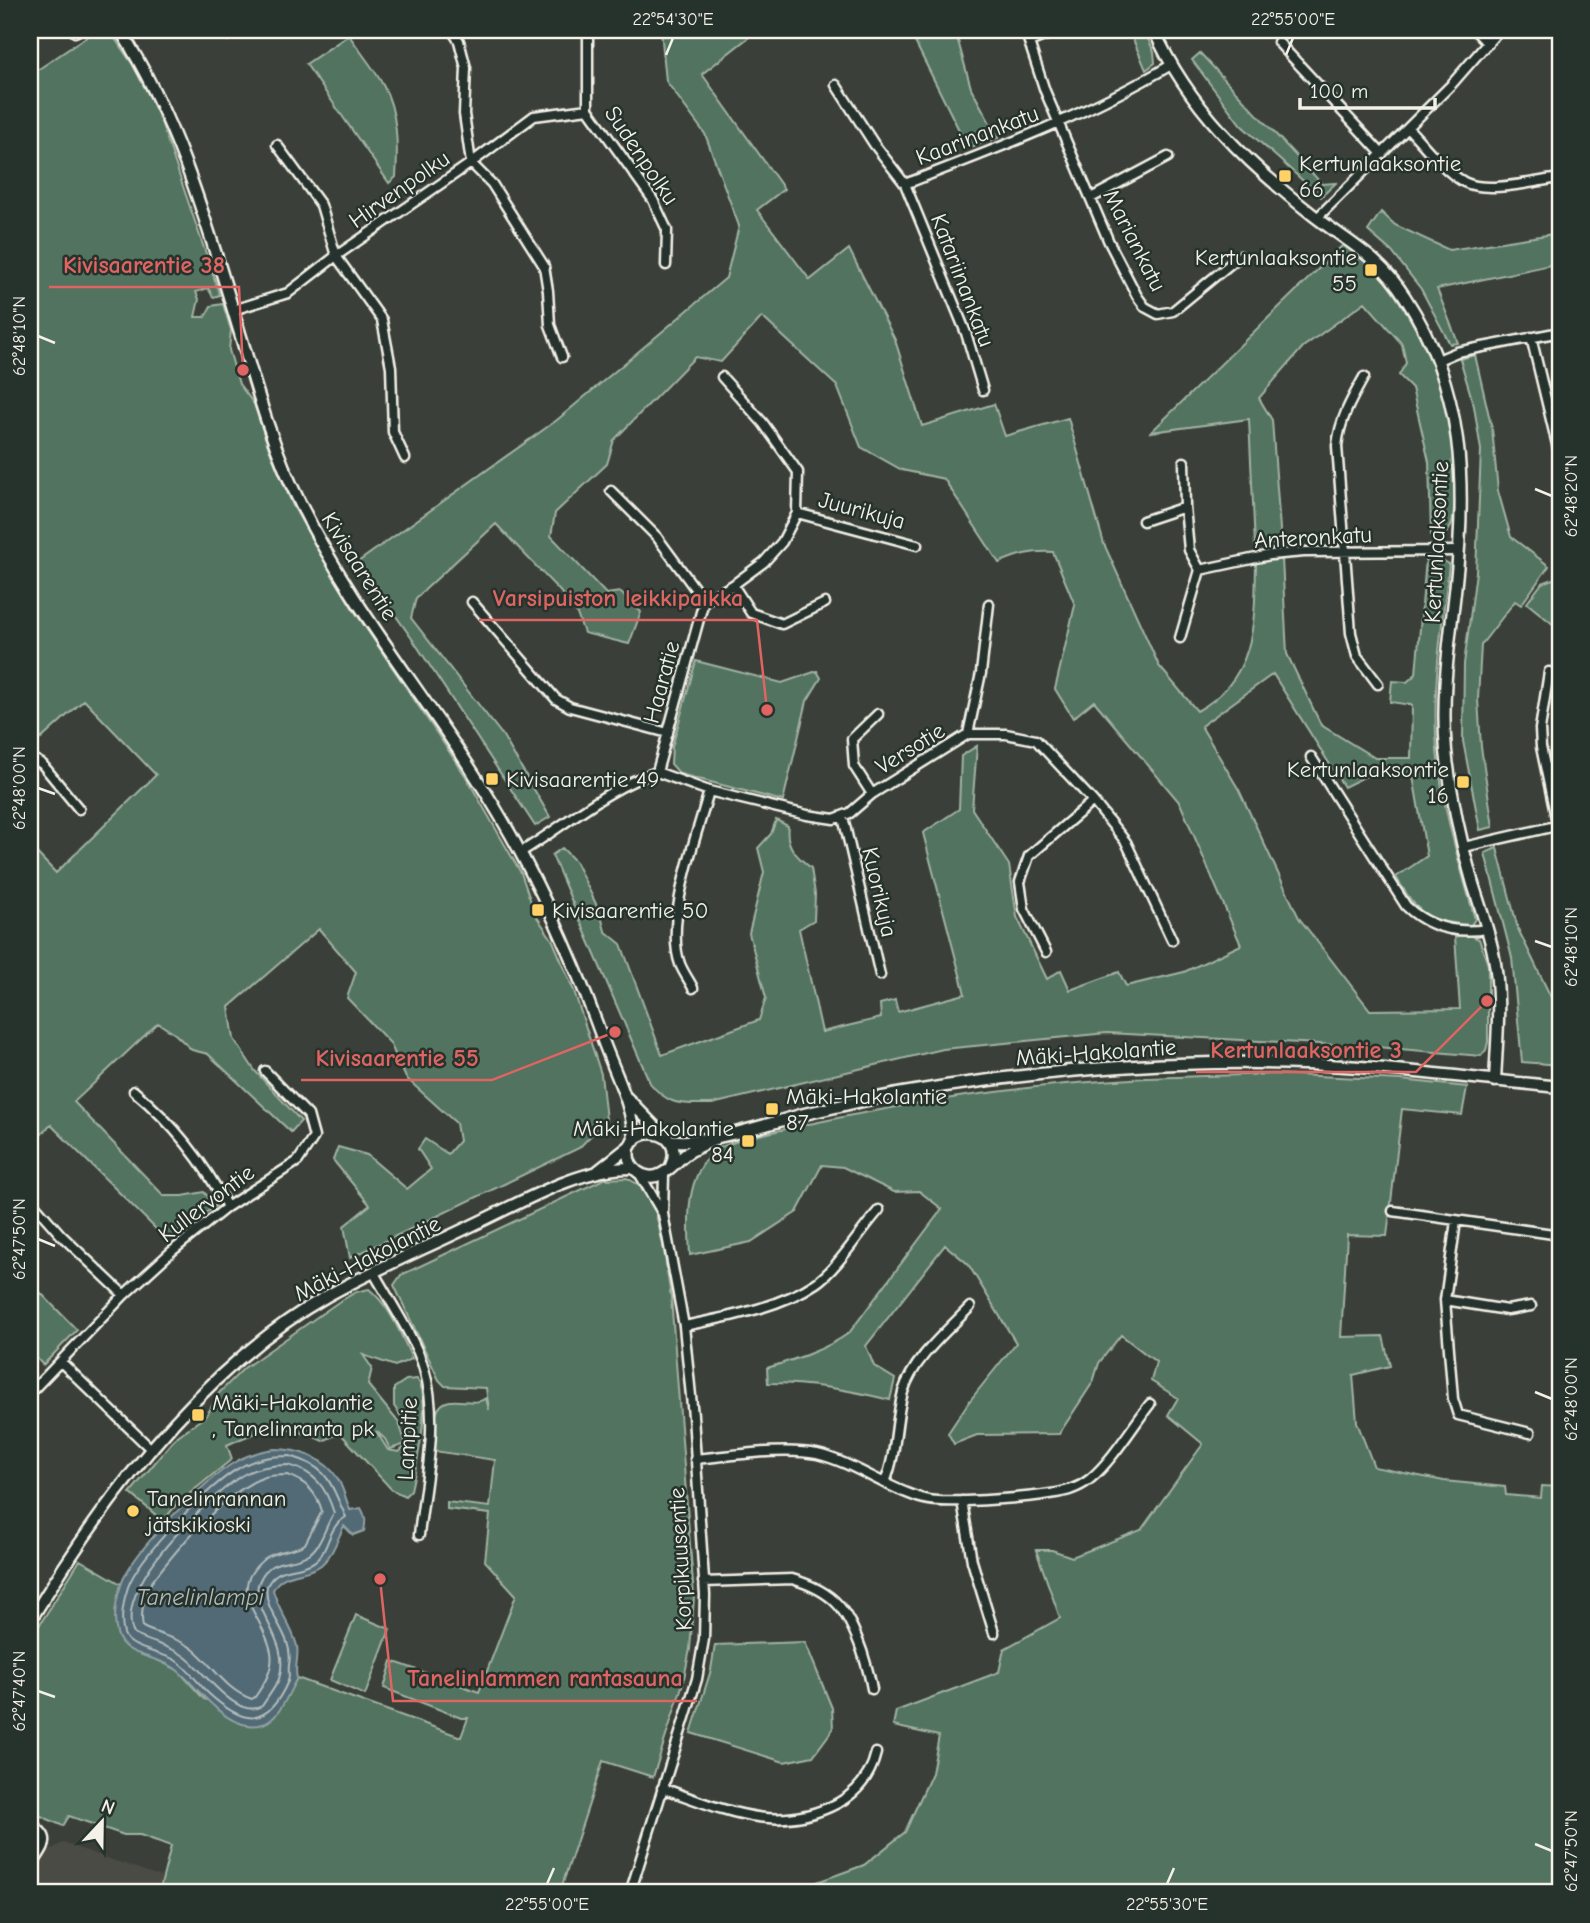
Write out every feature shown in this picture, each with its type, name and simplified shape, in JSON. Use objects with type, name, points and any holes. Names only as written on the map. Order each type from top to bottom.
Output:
[{"type":"street","name":"Kivisaarentie","points":[[120,30],[165,109],[275,443],[314,531],[338,572],[474,774],[521,852],[566,945],[625,1096],[632,1121],[632,1143]]},
{"type":"street","points":[[452,30],[459,41],[466,68],[464,114],[471,163],[492,184],[544,266],[550,325],[562,357]]},
{"type":"street","points":[[588,30],[588,108]]},
{"type":"street","name":"Mariankatu","points":[[1026,30],[1035,63],[1109,242],[1145,307],[1158,314],[1173,311],[1240,256]]},
{"type":"street","points":[[1029,42],[1059,30]]},
{"type":"street","name":"Kertunlaaksontie","points":[[1154,30],[1171,65],[1223,136],[1251,164],[1317,218],[1366,251],[1388,272],[1406,297],[1438,360],[1453,410],[1461,473],[1458,551],[1445,685],[1444,726],[1451,793],[1487,929],[1498,987],[1499,1025],[1495,1081]]},
{"type":"street","points":[[1475,30],[1488,44]]},
{"type":"street","points":[[1317,218],[1409,129],[1499,30]]},
{"type":"street","points":[[1278,42],[1382,154]]},
{"type":"street","name":"Kaarinankatu","points":[[836,85],[874,144],[905,184],[1060,124],[1171,65]]},
{"type":"street","name":"Hirvenpolku","points":[[233,310],[288,293],[534,116],[588,108]]},
{"type":"street","name":"Sudenpolku","points":[[588,108],[653,200],[667,230],[666,265]]},
{"type":"street","points":[[1409,129],[1449,171],[1476,186],[1492,187],[1560,178]]},
{"type":"street","points":[[277,145],[321,205],[336,256],[382,320],[391,367],[393,432],[405,458]]},
{"type":"street","points":[[1091,198],[1168,157]]},
{"type":"street","name":"Katariinankatu","points":[[905,184],[966,333],[983,390]]},
{"type":"street","points":[[1438,360],[1457,352],[1560,332]]},
{"type":"street","points":[[1531,337],[1560,457]]},
{"type":"street","points":[[611,491],[657,537],[704,601],[733,586],[764,562],[782,542],[797,513],[798,472],[763,423],[722,377]]},
{"type":"street","points":[[1364,377],[1344,413],[1339,428],[1338,446],[1351,633],[1357,656],[1378,684]]},
{"type":"street","points":[[1180,638],[1200,570],[1189,550],[1184,462]]},
{"type":"street","points":[[1143,520],[1185,506]]},
{"type":"street","name":"Juurikuja","points":[[797,513],[917,545]]},
{"type":"street","name":"Anteronkatu","points":[[1200,570],[1270,555],[1458,551]]},
{"type":"street","points":[[733,586],[751,613],[782,624],[825,603]]},
{"type":"street","name":"Haaratie","points":[[657,772],[704,601]]},
{"type":"street","points":[[472,602],[556,699],[570,707],[668,733]]},
{"type":"street","points":[[968,734],[981,673],[989,604]]},
{"type":"street","points":[[1549,672],[1540,729],[1541,747],[1560,837]]},
{"type":"street","points":[[872,794],[854,766],[852,739],[878,714]]},
{"type":"street","name":"Versotie","points":[[843,817],[872,794],[968,734],[993,733],[1036,740],[1093,801],[1126,842],[1172,940]]},
{"type":"street","points":[[30,757],[42,764],[79,809]]},
{"type":"street","points":[[1311,757],[1406,906],[1420,919],[1436,926],[1458,931],[1487,929]]},
{"type":"street","points":[[521,852],[622,786],[657,772],[709,791],[807,815],[834,819],[843,817]]},
{"type":"street","points":[[693,988],[680,964],[676,943],[676,914],[709,791]]},
{"type":"street","points":[[1046,952],[1024,909],[1020,881],[1029,856],[1093,801]]},
{"type":"street","name":"Kuorikuja","points":[[843,817],[880,975]]},
{"type":"street","points":[[1464,847],[1559,826]]},
{"type":"street","name":"Mäki-Hakolantie","points":[[666,1138],[684,1142],[906,1093],[989,1080],[1087,1070],[1223,1063],[1293,1064],[1359,1067],[1560,1087]]},
{"type":"street","name":"Kullervontie","points":[[30,1393],[124,1295],[171,1252],[227,1207],[298,1161],[314,1137],[308,1115],[265,1071]]},
{"type":"street","points":[[134,1091],[184,1140],[212,1178],[227,1207]]},
{"type":"street","name":"Kivisaarentie","points":[[625,1096],[666,1138]]},
{"type":"street","points":[[651,1132],[666,1138],[674,1154],[667,1170],[652,1177],[636,1171],[629,1157],[632,1143],[638,1136],[651,1132]]},
{"type":"street","name":"Mäki-Hakolantie","points":[[667,1170],[690,1152],[724,1135]]},
{"type":"street","name":"Mäki-Hakolantie","points":[[30,1621],[83,1539],[152,1450],[191,1405],[258,1343],[327,1296],[532,1197],[597,1171],[632,1143]]},
{"type":"street","name":"Korpikuusentie","points":[[663,1214],[667,1170]]},
{"type":"street","name":"Mäki-Hakolantie","points":[[597,1171],[636,1171]]},
{"type":"street","name":"Korpikuusentie","points":[[630,1893],[697,1679],[704,1639],[704,1582],[684,1326],[663,1214],[636,1171]]},
{"type":"street","points":[[32,1202],[61,1235],[124,1295]]},
{"type":"street","points":[[684,1326],[733,1316],[783,1300],[817,1283],[879,1210]]},
{"type":"street","points":[[1393,1211],[1560,1235]]},
{"type":"street","points":[[1456,1220],[1445,1300],[1453,1399],[1458,1415],[1530,1433]]},
{"type":"street","name":"Lampitie","points":[[374,1273],[424,1366],[430,1392],[432,1415],[419,1535]]},
{"type":"street","points":[[1445,1300],[1507,1310],[1531,1306]]},
{"type":"street","points":[[885,1482],[892,1464],[903,1392],[910,1376],[970,1307]]},
{"type":"street","points":[[61,1362],[152,1450]]},
{"type":"street","points":[[695,1459],[792,1452],[814,1454],[835,1459],[927,1500],[962,1501],[1070,1490],[1099,1470],[1150,1404]]},
{"type":"street","points":[[962,1501],[971,1561],[993,1633]]},
{"type":"street","points":[[704,1582],[792,1579],[804,1582],[832,1597],[847,1615],[872,1689]]},
{"type":"street","points":[[662,1788],[745,1816],[766,1820],[798,1818],[819,1812],[846,1799],[868,1776],[876,1753]]},
{"type":"street","points":[[30,1824],[38,1828],[46,1840],[33,1864]]},
{"type":"shaded area","points":[[30,1842],[48,1851],[63,1843],[162,1877],[159,1893],[30,1893]]},
{"type":"green space","points":[[97,30],[109,30],[133,65],[158,113],[220,295],[213,297],[208,288],[196,292],[199,299],[195,317],[205,317],[211,306],[223,304],[231,330],[229,350],[239,384],[254,404],[293,506],[351,606],[465,775],[521,873],[535,914],[553,941],[574,991],[601,1074],[606,1120],[579,1148],[350,1258],[344,1226],[370,1205],[333,1160],[338,1147],[367,1155],[407,1189],[431,1169],[418,1149],[425,1139],[448,1154],[459,1141],[456,1123],[406,1078],[390,1043],[347,998],[356,972],[319,929],[229,1007],[234,1039],[255,1071],[301,1121],[291,1132],[208,1054],[192,1050],[158,1023],[74,1102],[164,1196],[204,1192],[216,1206],[166,1239],[51,1125],[30,1144],[30,846],[56,873],[156,775],[84,700],[41,739],[30,727],[30,75]]},
{"type":"green space","points":[[661,30],[758,30],[702,74],[784,189],[757,210],[810,280],[849,249],[895,340],[922,426],[994,404],[1005,436],[1068,418],[1104,544],[1159,666],[1197,711],[1231,683],[1241,666],[1248,647],[1255,607],[1256,563],[1282,559],[1287,654],[1321,725],[1375,758],[1411,758],[1412,705],[1390,702],[1392,681],[1407,682],[1416,674],[1426,559],[1440,559],[1449,564],[1437,671],[1436,735],[1445,805],[1475,919],[1471,925],[1443,921],[1425,914],[1411,900],[1396,877],[1427,856],[1413,776],[1370,774],[1344,787],[1273,674],[1201,726],[1239,790],[1299,918],[1370,1010],[1460,1009],[1455,936],[1467,934],[1479,939],[1488,965],[1488,1042],[1481,1056],[1377,1047],[1107,1033],[943,1049],[712,1104],[685,1104],[670,1100],[650,1083],[552,855],[562,848],[575,861],[600,912],[605,931],[621,944],[662,1055],[759,1020],[766,998],[749,933],[764,872],[758,848],[771,834],[776,820],[788,826],[790,845],[811,868],[815,894],[814,920],[799,929],[822,1032],[881,1018],[880,1004],[895,1000],[898,1012],[965,994],[923,833],[959,809],[961,756],[977,746],[972,809],[1009,865],[1017,917],[1047,979],[1061,970],[1070,990],[1119,972],[1126,986],[1184,972],[1241,945],[1180,803],[1094,701],[1073,718],[1055,689],[1075,605],[1053,552],[1025,554],[999,563],[944,479],[902,470],[861,447],[837,386],[762,317],[721,362],[695,357],[614,440],[607,464],[555,513],[551,536],[606,594],[620,592],[641,612],[629,644],[584,633],[574,606],[496,524],[416,598],[411,618],[503,736],[550,817],[535,826],[415,643],[358,562],[557,420],[726,278],[739,226],[705,134],[666,81]]},
{"type":"green space","points":[[909,30],[955,30],[971,88],[998,138],[968,148]]},
{"type":"green space","points":[[1129,30],[1144,30],[1154,52],[1155,63],[1146,70]]},
{"type":"green space","points":[[349,35],[379,79],[392,107],[397,166],[396,177],[389,183],[306,64]]},
{"type":"green space","points":[[1200,53],[1322,184],[1336,183],[1321,197],[1241,125],[1192,60]]},
{"type":"green space","points":[[1381,212],[1395,225],[1449,250],[1560,233],[1560,263],[1437,289],[1458,343],[1450,344],[1421,289],[1392,252],[1368,231]]},
{"type":"green space","points":[[1344,244],[1380,275],[1400,302],[1414,325],[1436,374],[1444,400],[1453,453],[1455,491],[1452,524],[1443,536],[1431,535],[1429,462],[1412,388],[1399,375],[1406,363],[1402,344],[1365,302],[1303,347],[1259,398],[1272,420],[1281,543],[1255,546],[1249,419],[1151,432]]},
{"type":"green space","points":[[1475,355],[1492,429],[1498,491],[1511,537],[1549,566],[1521,605],[1515,601],[1481,645],[1478,699],[1481,747],[1493,827],[1480,830],[1463,741],[1464,664],[1476,572],[1481,450],[1474,406],[1460,359]]},
{"type":"green space","points":[[1560,574],[1560,630],[1527,603],[1542,583]]},
{"type":"green space","points":[[696,661],[782,683],[817,671],[821,678],[807,701],[783,801],[680,774],[671,764],[672,747]]},
{"type":"green space","points":[[1497,848],[1518,929],[1560,1016],[1560,1065],[1522,1062],[1512,958],[1485,853]]},
{"type":"green space","points":[[1274,1074],[1401,1080],[1467,1087],[1462,1115],[1402,1109],[1387,1236],[1347,1235],[1341,1337],[1383,1336],[1390,1366],[1353,1375],[1357,1422],[1374,1467],[1444,1481],[1505,1487],[1506,1495],[1541,1498],[1542,1486],[1560,1487],[1560,1893],[817,1893],[814,1883],[864,1865],[905,1832],[932,1773],[939,1736],[893,1726],[896,1711],[999,1672],[1004,1649],[1060,1618],[1036,1550],[1052,1550],[1072,1557],[1141,1530],[1203,1444],[1168,1415],[1178,1398],[1151,1381],[1156,1362],[1121,1335],[1099,1363],[1093,1382],[1059,1434],[977,1435],[954,1444],[948,1433],[968,1403],[1016,1343],[968,1264],[945,1245],[866,1346],[874,1366],[895,1379],[890,1400],[830,1388],[768,1383],[767,1368],[820,1349],[849,1333],[942,1209],[919,1191],[894,1192],[843,1167],[822,1165],[797,1212],[751,1242],[690,1255],[690,1200],[698,1174],[714,1151],[738,1141],[917,1103],[1088,1082]]},
{"type":"green space","points":[[627,1178],[639,1185],[655,1210],[663,1244],[671,1297],[694,1597],[690,1649],[683,1683],[653,1777],[603,1761],[562,1886],[582,1893],[159,1893],[171,1846],[140,1835],[124,1835],[69,1816],[63,1826],[30,1811],[30,1791],[38,1774],[30,1770],[30,1640],[80,1560],[121,1584],[115,1613],[153,1658],[178,1670],[204,1699],[274,1717],[297,1678],[461,1737],[468,1718],[461,1718],[384,1688],[392,1661],[479,1692],[516,1595],[485,1561],[490,1514],[447,1509],[447,1502],[490,1507],[495,1460],[434,1451],[435,1421],[441,1406],[446,1402],[474,1402],[486,1398],[489,1410],[486,1388],[445,1386],[439,1380],[394,1285],[401,1275],[604,1179]]},
{"type":"green space","points":[[30,1282],[77,1330],[43,1365],[30,1351]]},
{"type":"green space","name":"Tanelinlampi","points":[[369,1289],[389,1312],[412,1359],[395,1366],[363,1355],[372,1368],[368,1385],[399,1423],[406,1444],[390,1449],[385,1439],[376,1431],[388,1450],[399,1452],[408,1444],[408,1427],[394,1406],[394,1388],[406,1380],[417,1379],[422,1389],[422,1433],[411,1490],[405,1496],[392,1490],[340,1433],[323,1441],[286,1429],[252,1434],[227,1445],[232,1459],[177,1504],[163,1521],[130,1493],[175,1438],[207,1415],[219,1393],[244,1368],[337,1303],[356,1292]]},
{"type":"green space","points":[[356,1615],[390,1629],[365,1695],[330,1680]]},
{"type":"green space","points":[[805,1642],[832,1708],[833,1729],[813,1756],[784,1762],[691,1733],[711,1670],[715,1645]]},
{"type":"water","name":"Tanelinlampi","points":[[275,1449],[301,1453],[326,1465],[338,1479],[350,1510],[361,1508],[365,1524],[364,1531],[353,1535],[344,1526],[332,1552],[321,1565],[282,1579],[273,1590],[297,1646],[297,1678],[274,1717],[263,1724],[250,1726],[238,1723],[215,1708],[177,1670],[126,1647],[117,1633],[116,1609],[121,1585],[128,1571],[170,1518],[206,1484],[235,1462],[255,1453]]},
{"type":"place","name":"Kertunlaaksontie 66","points":[[1285,176]]},
{"type":"place","name":"Kertunlaaksontie 55","points":[[1371,270]]},
{"type":"place","name":"Kivisaarentie 38","points":[[243,370]]},
{"type":"place","name":"Varsipuiston leikkipaikka","points":[[767,710]]},
{"type":"place","name":"Kivisaarentie 49","points":[[492,779]]},
{"type":"place","name":"Kertunlaaksontie 16","points":[[1463,782]]},
{"type":"place","name":"Kivisaarentie 50","points":[[538,910]]},
{"type":"place","name":"Kertunlaaksontie 3","points":[[1487,1001]]},
{"type":"place","name":"Kivisaarentie 55","points":[[615,1032]]},
{"type":"place","name":"Mäki-Hakolantie 87","points":[[772,1109]]},
{"type":"place","name":"Mäki-Hakolantie 84","points":[[748,1141]]},
{"type":"place","name":"Mäki-Hakolantie , Tanelinranta pk","points":[[198,1415]]},
{"type":"place","name":"Tanelinrannan jätskikioski","points":[[133,1511]]},
{"type":"place","name":"Tanelinlammen rantasauna","points":[[380,1579]]}]
